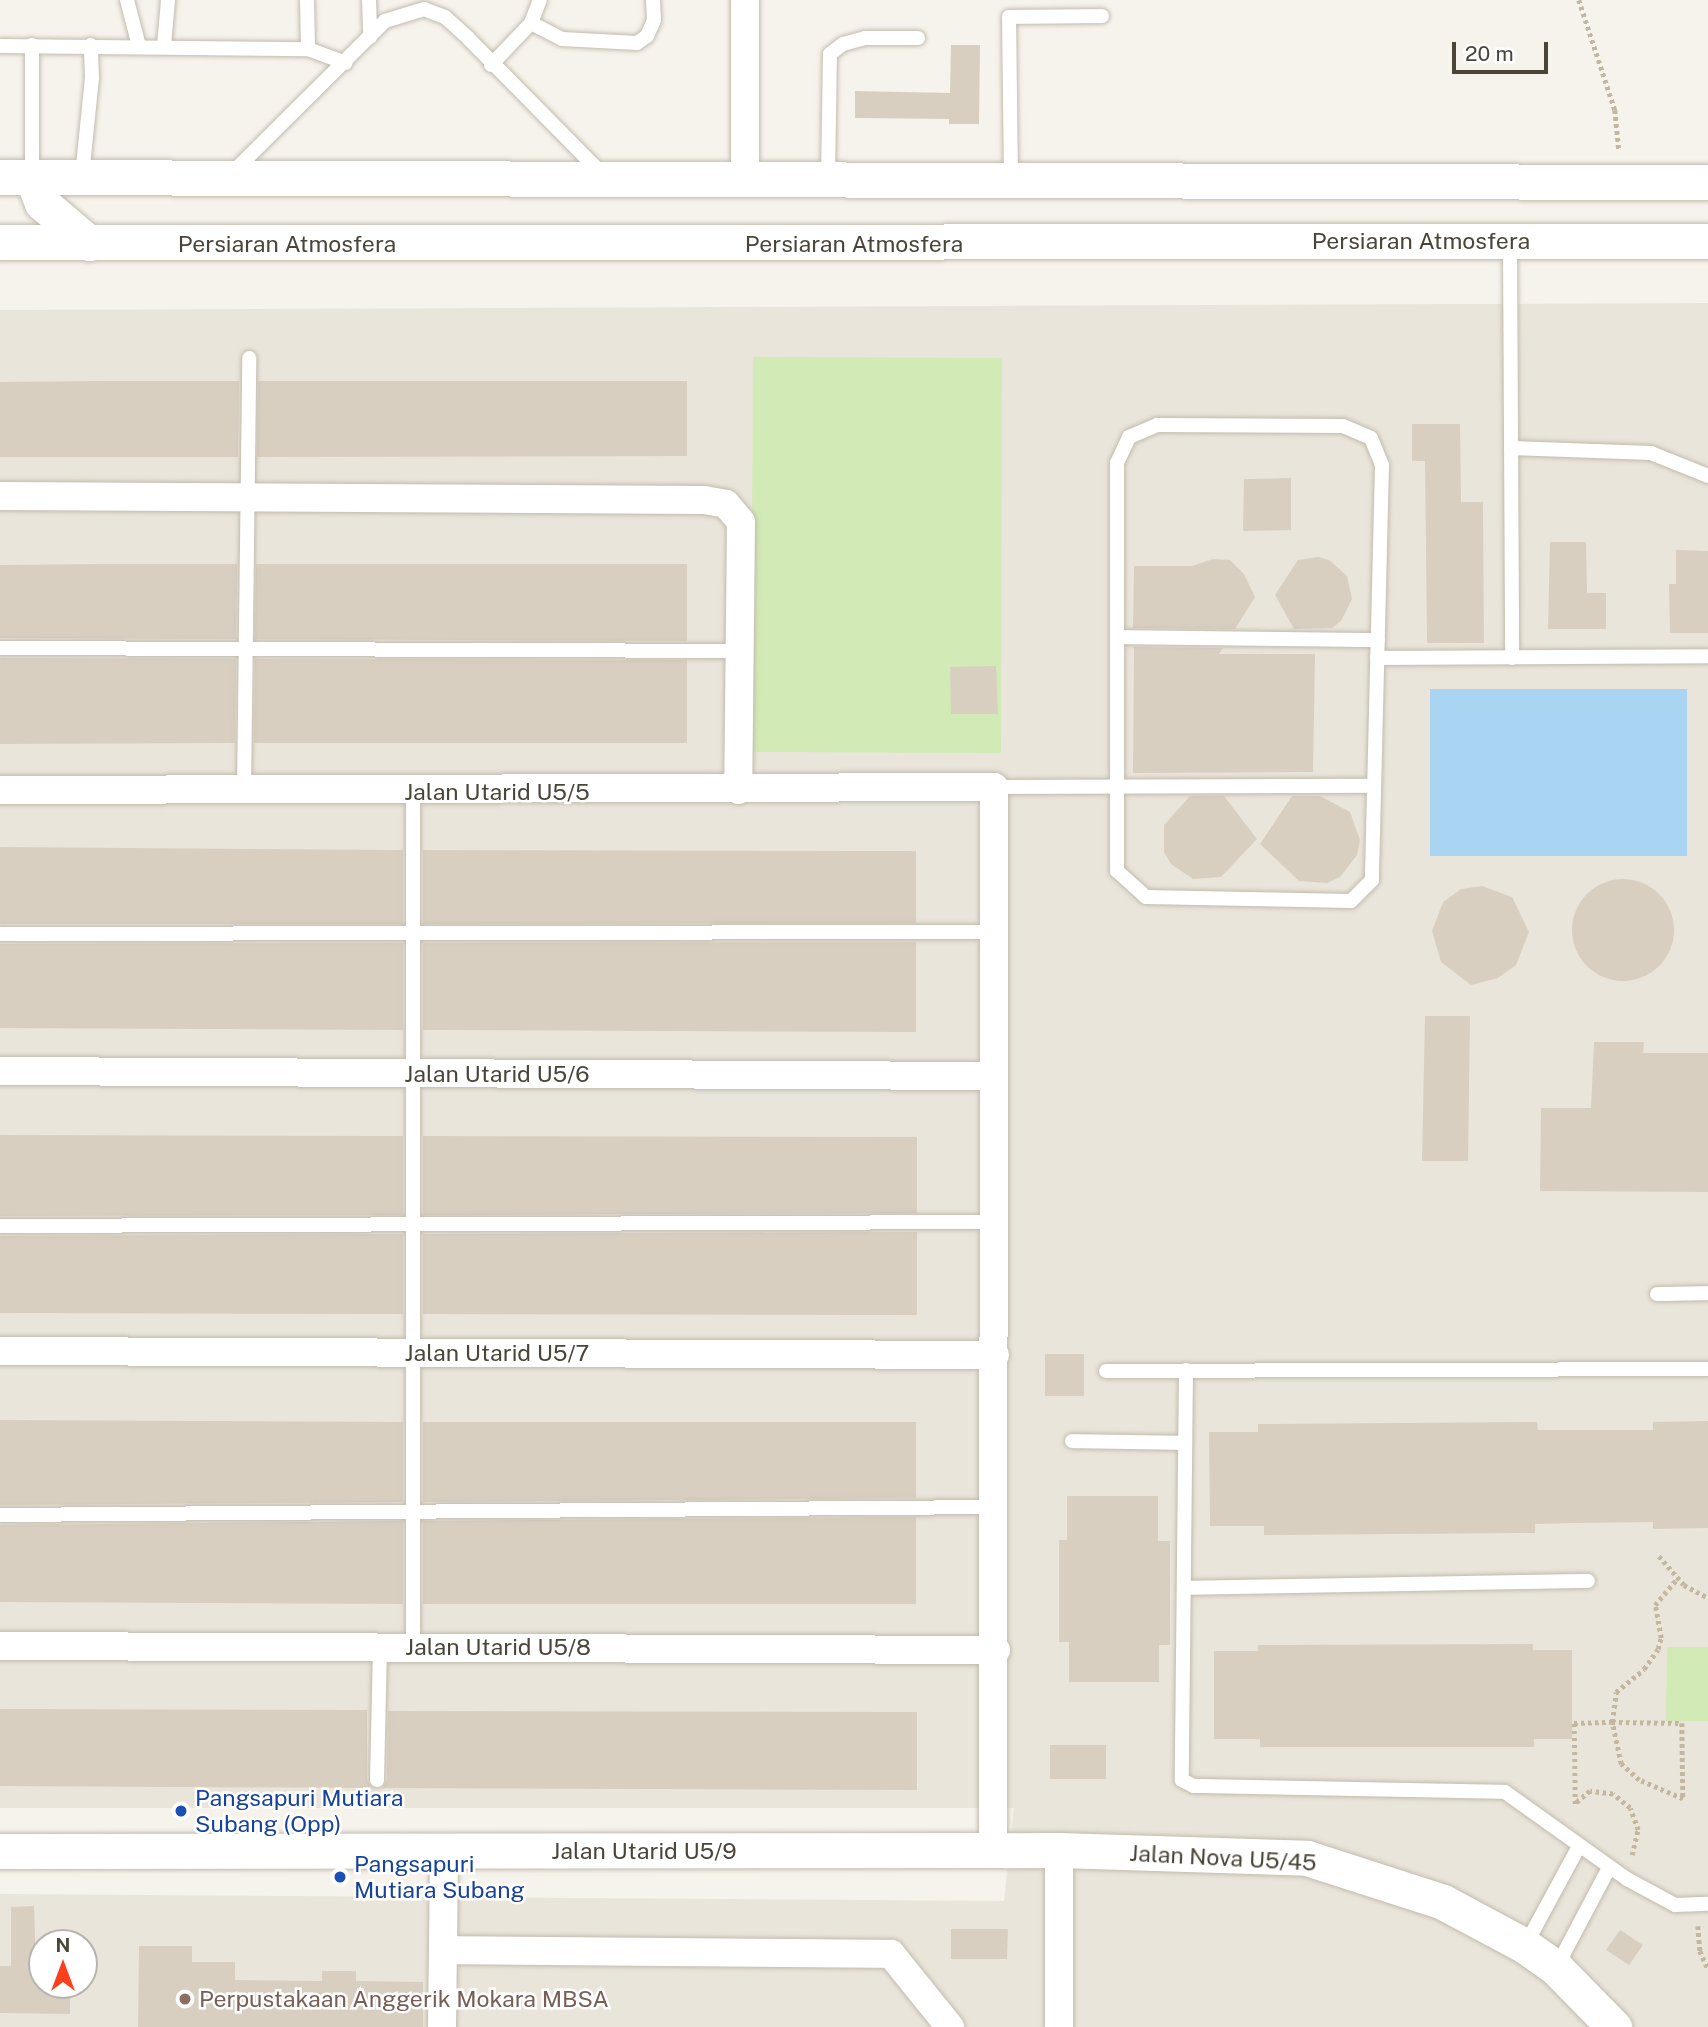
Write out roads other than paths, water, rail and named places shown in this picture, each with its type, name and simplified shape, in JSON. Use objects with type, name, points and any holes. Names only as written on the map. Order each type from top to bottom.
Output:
[{"type":"street","points":[[745,0],[745,180]]},
{"type":"street","points":[[16,177],[1708,182]]},
{"type":"street","points":[[16,177],[36,192],[89,243]]},
{"type":"street","points":[[12,242],[55,213],[82,178]]},
{"type":"street","name":"Persiaran Atmosfera","points":[[12,242],[1708,241]]},
{"type":"street","points":[[0,496],[247,495],[704,500],[726,505],[741,522],[738,790]]},
{"type":"street","points":[[993,1851],[996,1650],[994,787]]},
{"type":"street","name":"Jalan Utarid U5/5","points":[[0,790],[413,792],[994,787]]},
{"type":"street","name":"Jalan Utarid U5/6","points":[[0,1071],[994,1076]]},
{"type":"street","name":"Jalan Utarid U5/7","points":[[0,1351],[995,1355]]},
{"type":"street","name":"Jalan Utarid U5/8","points":[[0,1646],[996,1650]]},
{"type":"street","points":[[1059,1850],[1059,2027]]},
{"type":"street","name":"Jalan Nova U5/45","points":[[993,1851],[1059,1850],[1307,1858],[1443,1902],[1525,1946],[1556,1968],[1614,2027]]},
{"type":"street","name":"Jalan Utarid U5/9","points":[[0,1851],[993,1851]]},
{"type":"street","points":[[442,2027],[444,1852]]},
{"type":"street","points":[[443,1950],[891,1954],[950,2027]]},
{"type":"lane","points":[[127,0],[139,46]]},
{"type":"lane","points":[[164,46],[168,0]]},
{"type":"lane","points":[[307,0],[308,48]]},
{"type":"lane","points":[[369,0],[370,37]]},
{"type":"lane","points":[[491,65],[531,23],[540,0]]},
{"type":"lane","points":[[531,23],[562,39],[637,43],[647,36],[654,20],[653,0]]},
{"type":"lane","points":[[226,178],[385,21],[424,9],[445,17],[608,180]]},
{"type":"lane","points":[[1012,180],[1009,18],[1102,16]]},
{"type":"lane","points":[[828,180],[830,54],[843,44],[865,38],[918,38]]},
{"type":"lane","points":[[16,177],[32,45]]},
{"type":"lane","points":[[82,178],[92,78],[90,45]]},
{"type":"lane","points":[[0,46],[308,48],[345,63]]},
{"type":"lane","points":[[1510,241],[1512,657]]},
{"type":"lane","points":[[244,792],[249,358]]},
{"type":"lane","points":[[1157,425],[1343,426],[1371,438],[1382,466],[1372,880],[1351,901],[1146,897],[1117,871],[1118,637],[1118,463],[1129,436],[1157,425]]},
{"type":"lane","points":[[1511,448],[1651,453],[1708,476]]},
{"type":"lane","points":[[1118,637],[1378,640]]},
{"type":"lane","points":[[0,648],[739,651]]},
{"type":"lane","points":[[1377,658],[1708,656]]},
{"type":"lane","points":[[994,787],[1374,786]]},
{"type":"lane","points":[[413,792],[413,1646]]},
{"type":"lane","points":[[0,934],[994,932]]},
{"type":"lane","points":[[0,1226],[995,1222]]},
{"type":"lane","points":[[1657,1294],[1708,1293]]},
{"type":"lane","points":[[1106,1371],[1708,1369]]},
{"type":"lane","points":[[1186,1370],[1182,1780],[1194,1786],[1505,1792],[1627,1879],[1675,1905],[1702,1904]]},
{"type":"lane","points":[[1072,1441],[1185,1443]]},
{"type":"lane","points":[[0,1515],[995,1507]]},
{"type":"lane","points":[[1184,1588],[1588,1581]]},
{"type":"lane","points":[[377,1780],[380,1646]]},
{"type":"lane","points":[[1525,1946],[1578,1846]]},
{"type":"lane","points":[[1556,1968],[1609,1868]]},
{"type":"water","points":[[1430,689],[1687,689],[1687,856],[1430,856]]},
{"type":"place","name":"Pangsapuri Mutiara Subang (Opp)","points":[[181,1811]]},
{"type":"place","name":"Pangsapuri Mutiara Subang","points":[[340,1877]]},
{"type":"place","name":"Perpustakaan Anggerik Mokara MBSA","points":[[185,1999]]}]
